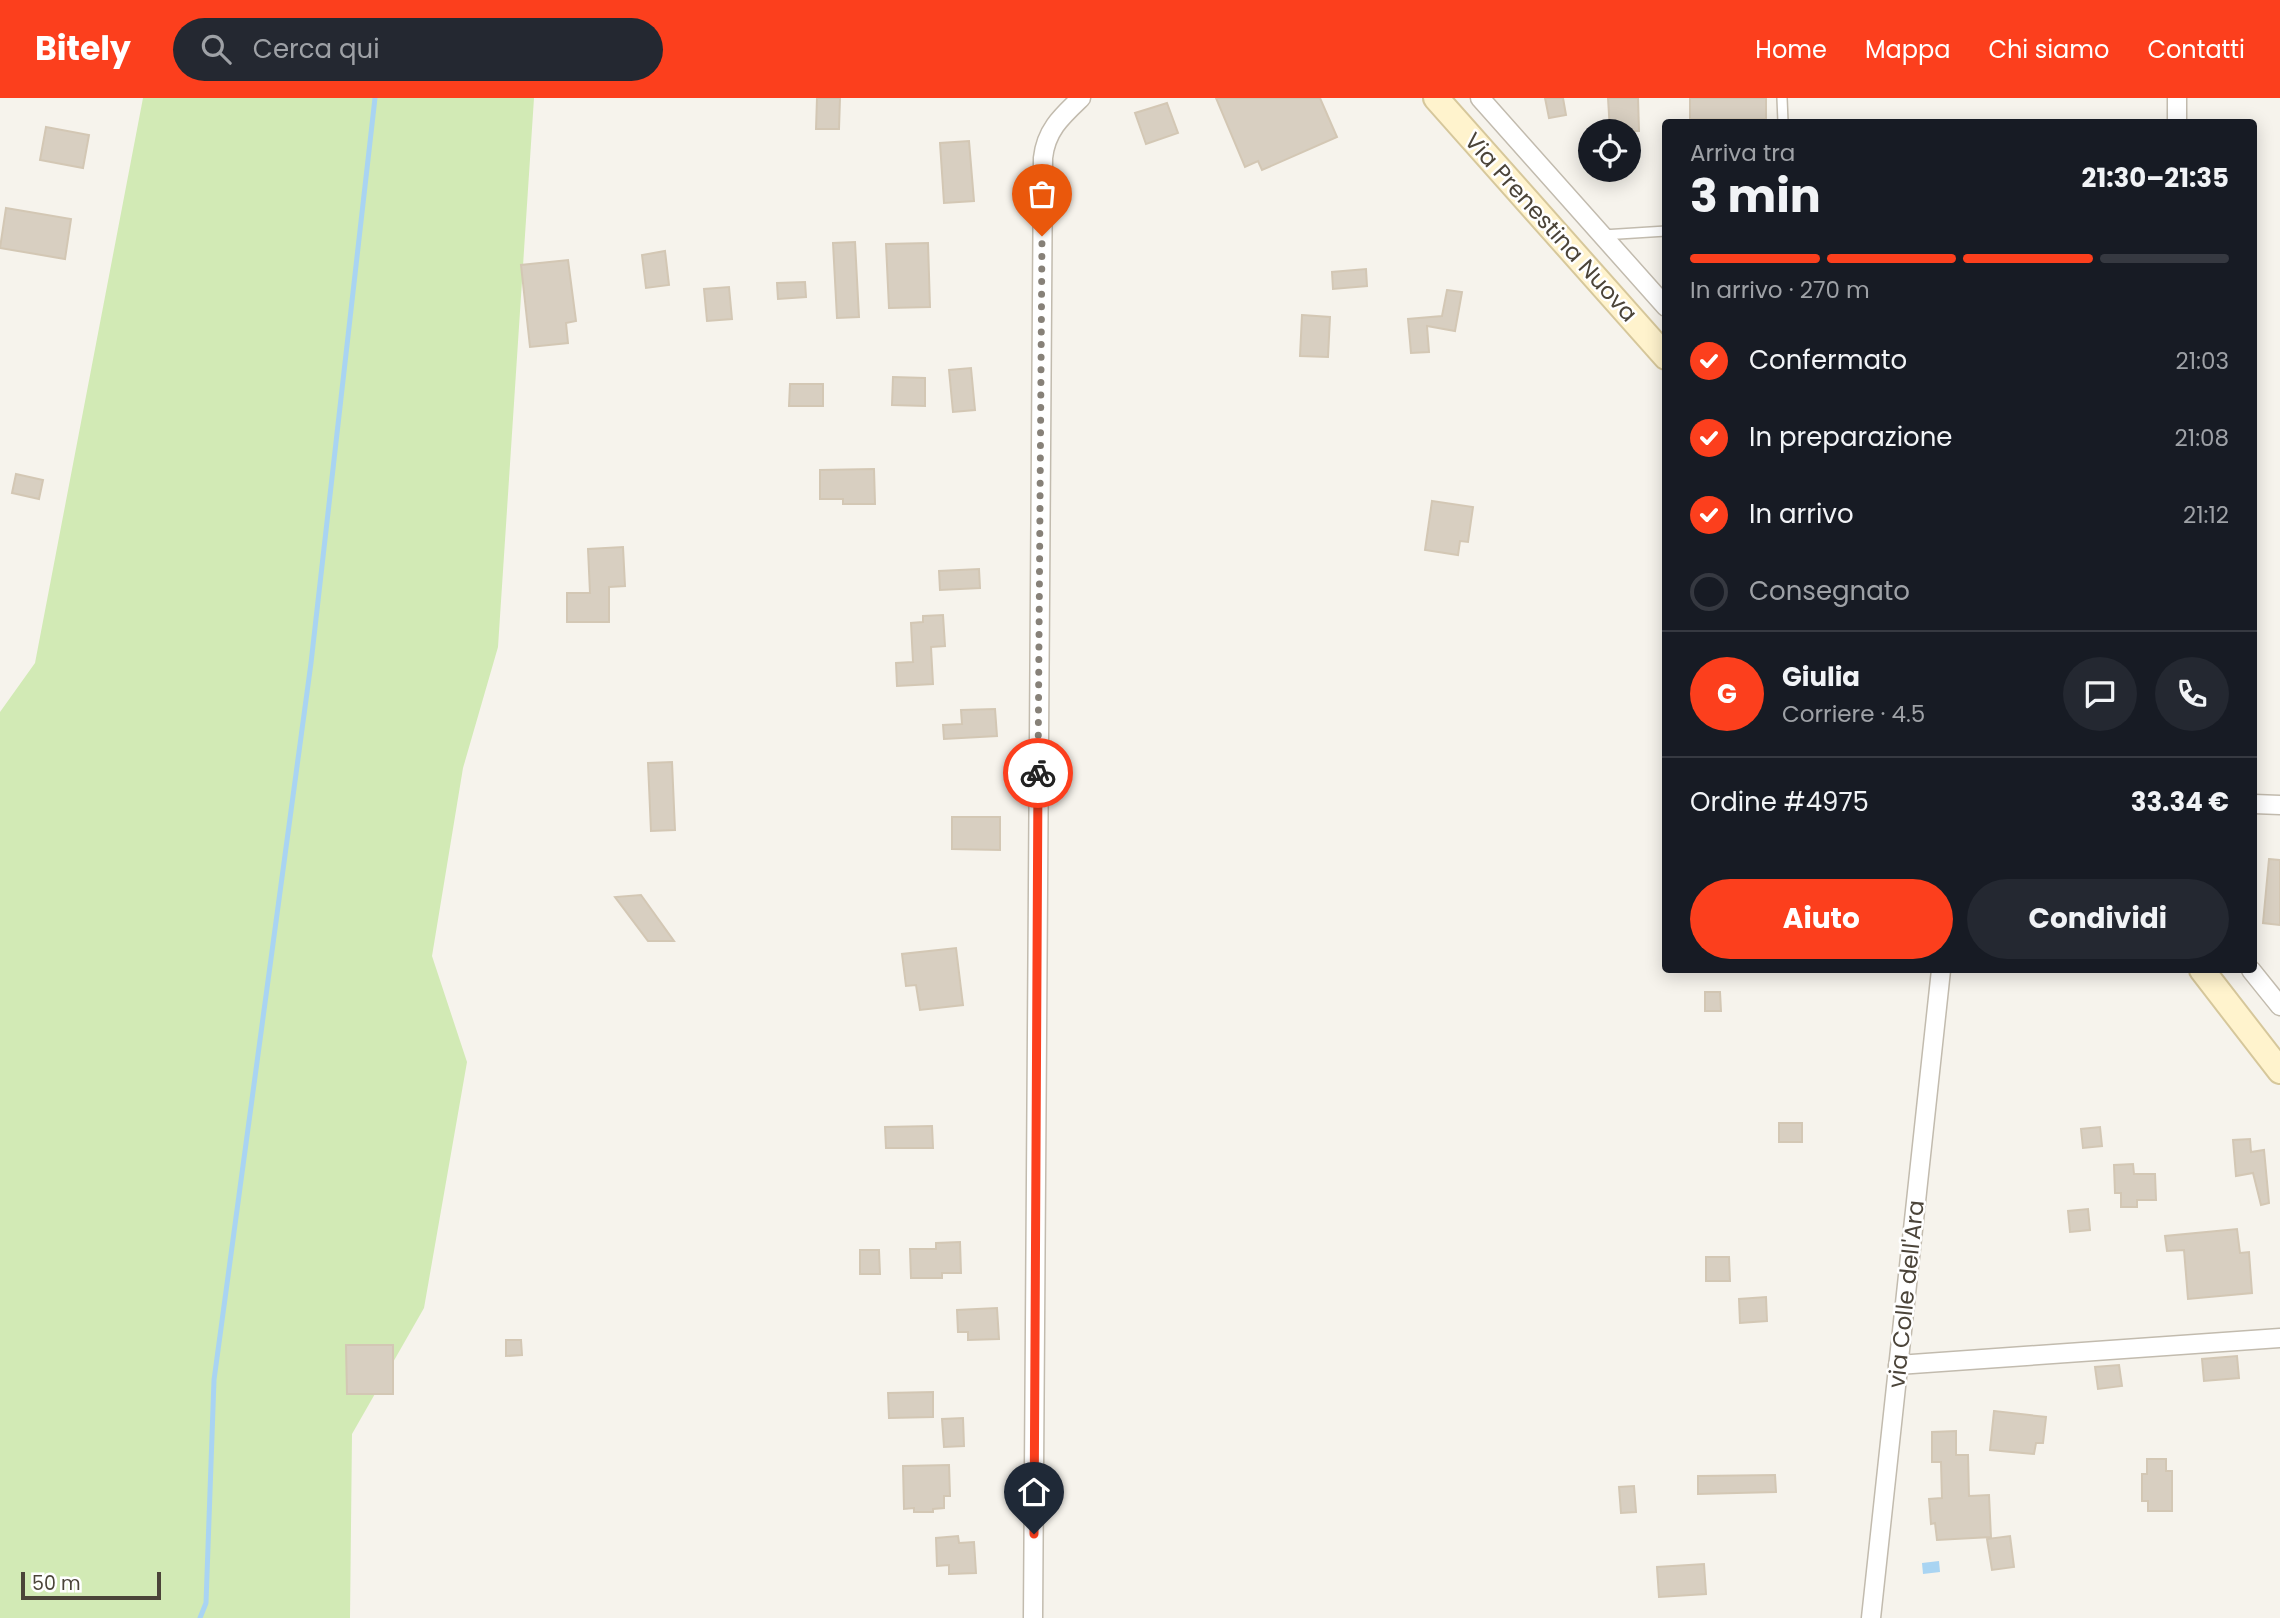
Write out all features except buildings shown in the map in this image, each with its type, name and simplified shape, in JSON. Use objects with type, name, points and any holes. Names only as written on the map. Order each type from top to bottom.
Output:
[{"type":"main road","name":"Via Prenestina Nuova","points":[[1436,98],[1662,352]]},
{"type":"main road","points":[[2204,973],[2280,1071]]},
{"type":"street","points":[[1033,1618],[1043,158],[1044,144],[1053,126],[1081,98]]},
{"type":"street","points":[[1480,98],[1662,302]]},
{"type":"street","points":[[2176,98],[2177,119]]},
{"type":"street","points":[[2257,803],[2280,805]]},
{"type":"street","name":"via Colle dell'Ara","points":[[1871,1618],[1941,973]]},
{"type":"street","points":[[2253,973],[2280,1006]]},
{"type":"street","points":[[1898,1365],[2280,1338]]},
{"type":"lane","points":[[1782,98],[1783,119]]},
{"type":"lane","points":[[1603,235],[1662,231]]},
{"type":"green space","points":[[143,98],[534,98],[498,647],[463,768],[432,956],[467,1062],[424,1308],[352,1434],[350,1618],[0,1618],[0,712],[35,663]]},
{"type":"water","points":[[1939,1561],[1940,1572],[1923,1574],[1922,1563]]},
{"type":"waterway","points":[[200,1618],[206,1603],[214,1380],[311,663],[375,98]]},
{"type":"way so far","points":[[1038,773],[1042,236]]},
{"type":"route","points":[[1034,1534],[1038,773]]}]
